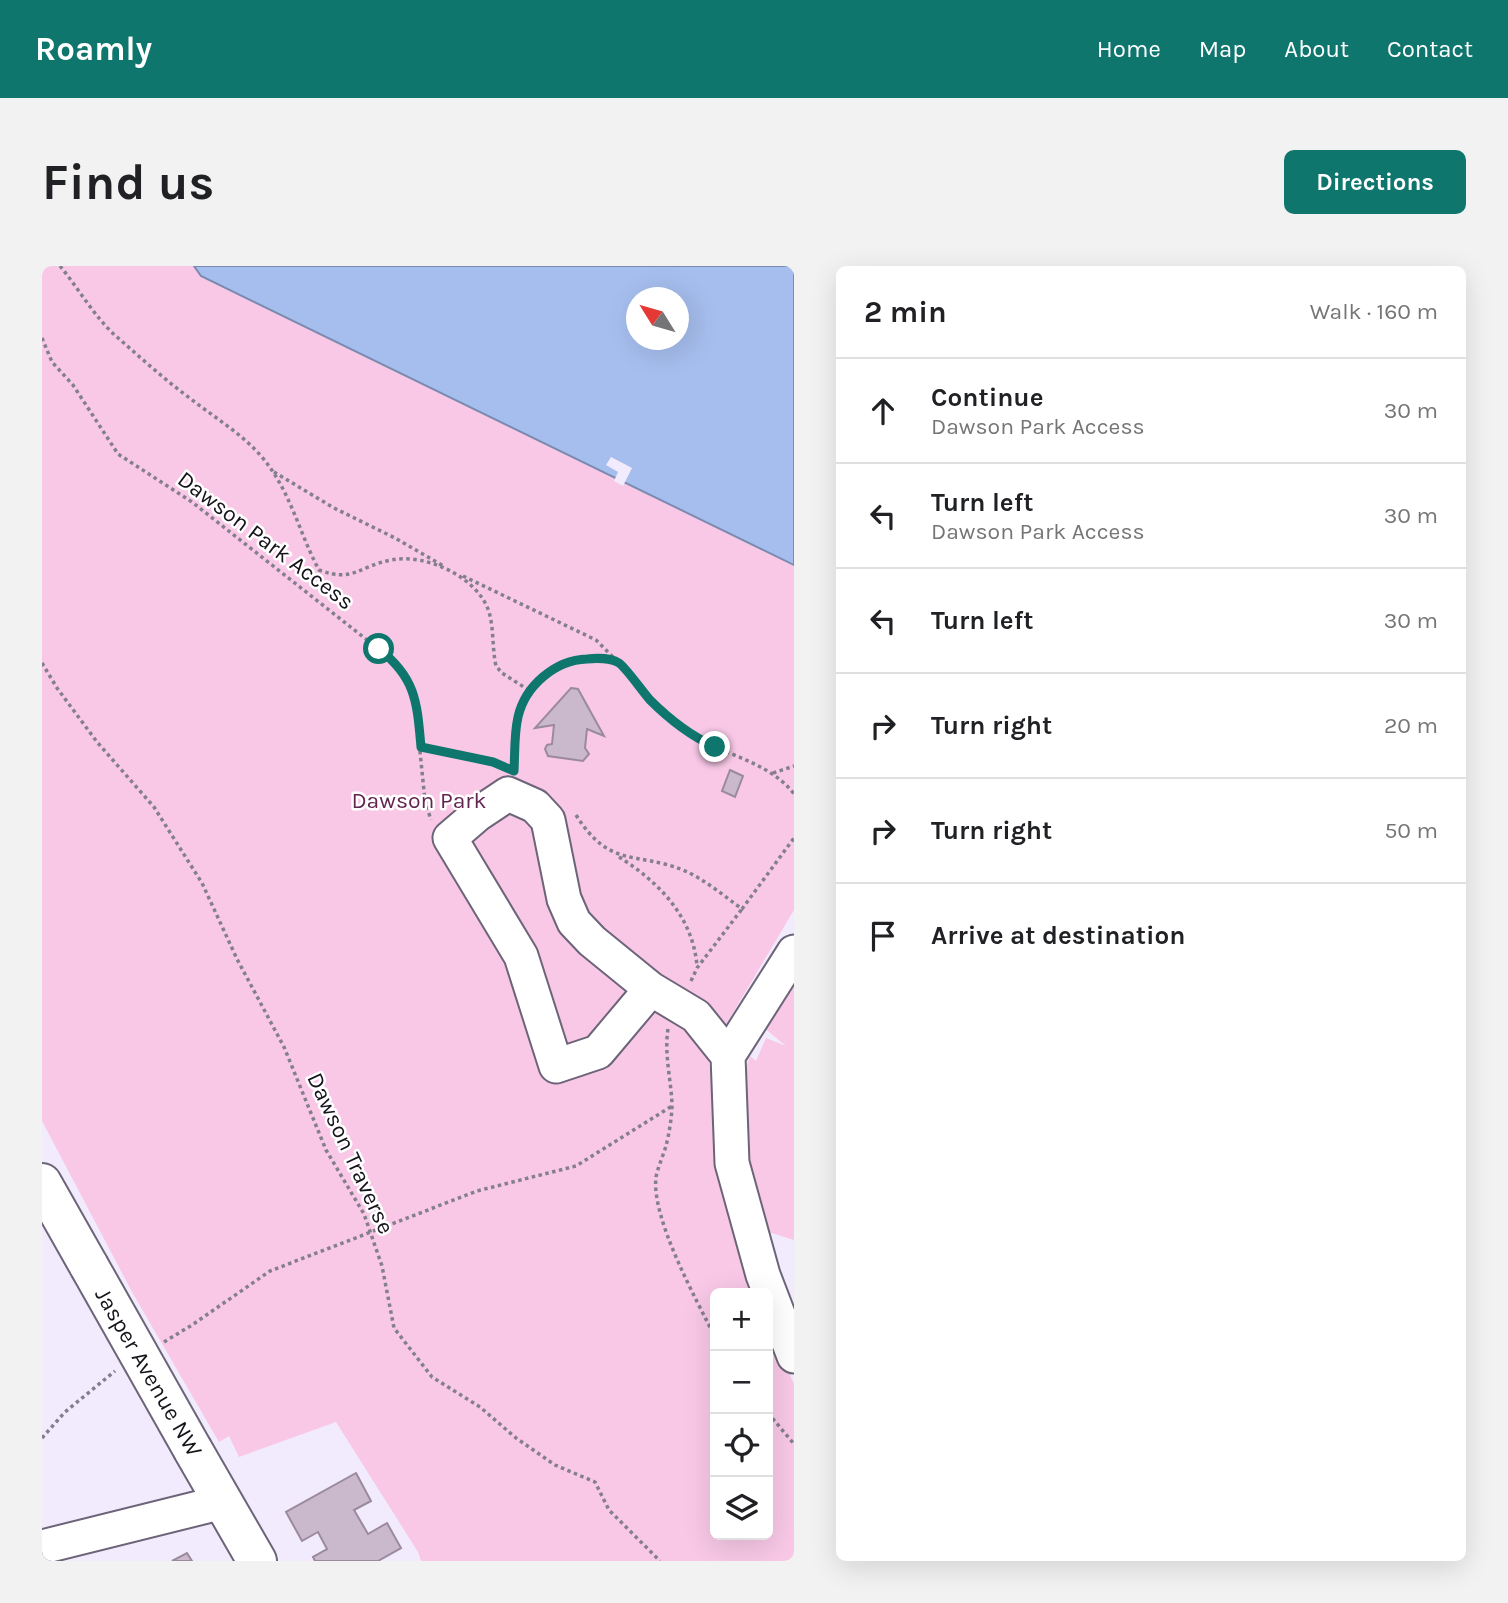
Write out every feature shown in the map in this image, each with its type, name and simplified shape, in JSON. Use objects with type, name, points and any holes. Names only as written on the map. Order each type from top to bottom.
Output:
[{"type":"main road","name":"Jasper Avenue NW","points":[[42,1183],[257,1561]]},
{"type":"street","points":[[665,997],[598,1052],[556,1066],[521,956],[450,838],[478,814],[508,794],[535,806],[548,820],[564,899],[574,922],[592,941],[665,997],[696,1016],[728,1056]]},
{"type":"street","points":[[794,952],[728,1056],[732,1163],[778,1278],[794,1356]]},
{"type":"street","points":[[42,1547],[223,1502]]},
{"type":"path","points":[[60,266],[114,335],[189,398],[239,434],[261,456],[291,504],[305,544],[319,570],[335,576],[352,575],[392,559],[412,559],[458,574],[596,640],[652,701],[686,731],[773,773],[786,783],[794,794]]},
{"type":"path","name":"Dawson Park Access","points":[[42,338],[52,362],[73,385],[118,454],[192,502],[395,662],[408,678],[415,702],[427,811],[440,831],[450,838]]},
{"type":"path","points":[[42,362],[52,362]]},
{"type":"path","points":[[273,472],[453,572]]},
{"type":"path","points":[[458,574],[484,600],[488,610],[496,666],[530,691]]},
{"type":"path","points":[[514,771],[518,716],[530,691],[543,676],[570,662],[599,658],[618,663]]},
{"type":"path","name":"Dawson Traverse","points":[[42,663],[97,742],[154,807],[202,883],[237,959],[284,1047],[326,1150],[364,1214],[382,1266],[394,1328],[432,1377],[480,1407],[516,1438],[555,1465],[595,1482],[609,1510],[660,1561]]},
{"type":"path","points":[[421,747],[493,762],[522,772]]},
{"type":"path","points":[[773,773],[794,766]]},
{"type":"path","points":[[574,811],[587,830],[613,853],[643,872],[665,893],[688,929],[695,946],[697,968]]},
{"type":"path","points":[[710,1326],[679,1261],[660,1213],[656,1192],[656,1175],[667,1144],[672,1106],[666,1040],[670,1020],[665,997],[697,968],[794,838]]},
{"type":"path","points":[[613,853],[684,870],[709,884],[742,909]]},
{"type":"path","points":[[163,1343],[270,1270],[477,1191],[576,1166],[672,1106]]},
{"type":"path","points":[[42,1438],[65,1412],[115,1371]]},
{"type":"path","points":[[769,1414],[794,1444]]},
{"type":"green space","name":"Dawson Park","points":[[42,266],[194,266],[201,276],[794,565],[794,910],[708,1055],[722,1168],[744,1272],[752,1288],[710,1288],[710,1540],[773,1540],[773,1336],[794,1384],[794,1561],[421,1561],[418,1552],[336,1422],[239,1457],[229,1436],[219,1442],[132,1292],[42,1121]]},
{"type":"green space","points":[[794,981],[794,1240],[762,1230],[735,1102],[750,1056],[756,1061],[766,1038],[786,1046],[763,1027]]},
{"type":"water","points":[[194,266],[794,266],[794,565],[201,276]]},
{"type":"pier","points":[[611,457],[632,468],[623,486],[614,481],[618,472],[606,465]]},
{"type":"building","points":[[571,688],[578,689],[604,736],[587,729],[585,748],[589,754],[583,761],[548,756],[545,749],[552,744],[554,725],[535,728]]},
{"type":"building","points":[[730,770],[743,776],[735,797],[722,791]]},
{"type":"building","points":[[356,1473],[371,1501],[354,1510],[368,1534],[387,1523],[401,1548],[378,1561],[315,1561],[313,1557],[327,1549],[318,1532],[302,1541],[286,1512]]},
{"type":"building","points":[[187,1553],[192,1561],[172,1561]]},
{"type":"route","points":[[379,649],[395,662],[408,678],[415,702],[421,747],[493,762],[514,771],[518,716],[530,691],[543,676],[560,665],[579,659],[599,658],[618,663],[652,701],[686,731],[715,747]]}]
